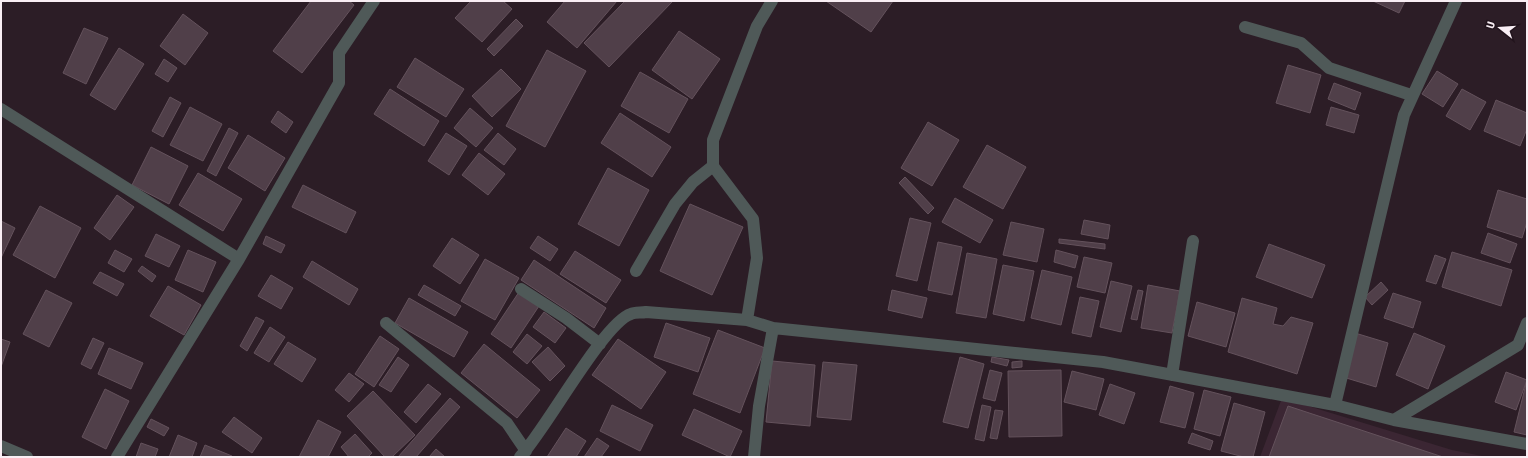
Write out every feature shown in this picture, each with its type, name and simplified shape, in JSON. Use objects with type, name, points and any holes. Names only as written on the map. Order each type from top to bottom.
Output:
[{"type":"street","points":[[117,457],[239,259],[339,83],[339,54],[374,1]]},
{"type":"street","points":[[747,320],[757,258],[753,219],[713,166],[713,140],[757,26],[772,1]]},
{"type":"street","points":[[1335,405],[1404,115],[1411,95],[1456,1]]},
{"type":"street","points":[[1245,26],[1300,43],[1329,68],[1411,95]]},
{"type":"street","points":[[1,109],[239,259]]},
{"type":"street","points":[[636,271],[675,204],[693,182],[713,166]]},
{"type":"street","points":[[1172,375],[1193,241]]},
{"type":"street","points":[[521,289],[566,318],[600,344]]},
{"type":"street","points":[[386,323],[507,423],[523,454],[600,344],[617,325],[630,314],[646,312],[747,320],[773,328],[1103,362],[1335,405],[1394,420],[1527,444]]},
{"type":"street","points":[[1394,420],[1518,345],[1527,323]]},
{"type":"street","points":[[754,457],[759,406],[773,328]]},
{"type":"street","points":[[1,446],[27,457]]},
{"type":"shaded area","points":[[1282,398],[1452,450],[1487,457],[1260,457]]},
{"type":"building","points":[[311,1],[349,1],[354,5],[302,73],[273,51]]},
{"type":"building","points":[[471,1],[503,1],[512,9],[482,42],[455,18]]},
{"type":"building","points":[[565,1],[617,1],[577,48],[547,22]]},
{"type":"building","points":[[625,1],[673,1],[609,67],[584,43]]},
{"type":"building","points":[[826,1],[893,1],[871,32]]},
{"type":"building","points":[[1373,1],[1405,1],[1399,13]]},
{"type":"building","points":[[183,14],[208,33],[185,65],[160,46]]},
{"type":"building","points":[[516,19],[523,26],[494,56],[487,49]]},
{"type":"building","points":[[84,28],[108,38],[86,84],[63,73]]},
{"type":"building","points":[[679,31],[720,59],[692,99],[652,70]]},
{"type":"building","points":[[119,48],[144,64],[115,110],[90,95]]},
{"type":"building","points":[[547,50],[586,71],[545,147],[506,126]]},
{"type":"building","points":[[415,58],[464,89],[446,117],[397,87]]},
{"type":"building","points":[[164,59],[177,68],[168,82],[155,74]]},
{"type":"building","points":[[1288,65],[1321,75],[1310,113],[1276,103]]},
{"type":"building","points":[[501,69],[521,89],[492,117],[472,96]]},
{"type":"building","points":[[1437,71],[1458,84],[1443,107],[1422,94]]},
{"type":"building","points":[[640,72],[688,99],[669,133],[621,106]]},
{"type":"building","points":[[1334,83],[1361,93],[1355,110],[1328,99]]},
{"type":"building","points":[[390,89],[439,121],[424,146],[374,114]]},
{"type":"building","points":[[1462,89],[1486,102],[1470,130],[1446,116]]},
{"type":"building","points":[[170,97],[181,103],[163,137],[152,131]]},
{"type":"building","points":[[1496,100],[1527,113],[1527,129],[1520,146],[1484,131]]},
{"type":"building","points":[[190,107],[222,124],[203,161],[170,145]]},
{"type":"building","points":[[1331,107],[1359,115],[1354,133],[1326,125]]},
{"type":"building","points":[[470,108],[493,128],[476,147],[454,128]]},
{"type":"building","points":[[278,111],[293,122],[286,133],[271,122]]},
{"type":"building","points":[[620,113],[671,147],[652,177],[601,143]]},
{"type":"building","points":[[928,122],[959,140],[932,186],[901,168]]},
{"type":"building","points":[[229,128],[238,133],[216,176],[207,171]]},
{"type":"building","points":[[446,133],[467,146],[449,175],[428,161]]},
{"type":"building","points":[[498,133],[516,149],[504,165],[484,150]]},
{"type":"building","points":[[248,135],[285,158],[265,191],[228,168]]},
{"type":"building","points":[[987,145],[1026,167],[1003,209],[963,187]]},
{"type":"building","points":[[151,147],[188,166],[169,204],[132,185]]},
{"type":"building","points":[[479,153],[505,174],[488,195],[462,175]]},
{"type":"building","points":[[608,168],[649,190],[619,246],[578,224]]},
{"type":"building","points":[[198,173],[242,199],[223,231],[179,205]]},
{"type":"building","points":[[905,177],[934,208],[928,214],[899,183]]},
{"type":"building","points":[[303,185],[356,212],[346,233],[292,207]]},
{"type":"building","points":[[1498,190],[1527,199],[1527,222],[1522,238],[1487,227]]},
{"type":"building","points":[[117,195],[134,207],[110,240],[94,228]]},
{"type":"building","points":[[955,198],[993,220],[980,243],[942,222]]},
{"type":"building","points":[[690,204],[743,227],[712,295],[660,271]]},
{"type":"building","points":[[40,206],[81,228],[55,278],[13,255]]},
{"type":"building","points":[[910,218],[931,223],[917,281],[896,276]]},
{"type":"building","points":[[1084,220],[1110,225],[1108,239],[1081,234]]},
{"type":"building","points":[[1,221],[15,228],[1,258]]},
{"type":"building","points":[[1011,222],[1044,229],[1037,262],[1003,255]]},
{"type":"building","points":[[1488,233],[1517,244],[1510,263],[1481,253]]},
{"type":"building","points":[[156,234],[180,246],[169,267],[145,256]]},
{"type":"building","points":[[266,236],[285,245],[281,253],[263,244]]},
{"type":"building","points":[[538,236],[558,249],[550,261],[530,248]]},
{"type":"building","points":[[452,238],[479,255],[460,284],[433,266]]},
{"type":"building","points":[[1059,239],[1105,244],[1105,249],[1059,243]]},
{"type":"building","points":[[938,242],[962,247],[952,295],[928,290]]},
{"type":"building","points":[[1269,244],[1325,265],[1312,298],[1256,277]]},
{"type":"building","points":[[115,250],[132,259],[124,272],[108,263]]},
{"type":"building","points":[[188,250],[216,262],[203,292],[175,280]]},
{"type":"building","points":[[1056,250],[1078,256],[1075,268],[1054,262]]},
{"type":"building","points":[[575,251],[621,280],[606,303],[560,274]]},
{"type":"building","points":[[1452,252],[1512,270],[1501,306],[1442,287]]},
{"type":"building","points":[[967,253],[997,259],[986,318],[956,313]]},
{"type":"building","points":[[1435,255],[1446,259],[1436,284],[1426,281]]},
{"type":"building","points":[[1084,257],[1112,263],[1105,293],[1077,287]]},
{"type":"building","points":[[485,259],[519,278],[495,320],[461,301]]},
{"type":"building","points":[[534,260],[606,308],[594,328],[521,280]]},
{"type":"building","points":[[312,261],[358,289],[349,305],[303,277]]},
{"type":"building","points":[[1003,265],[1034,271],[1024,321],[993,314]]},
{"type":"building","points":[[142,266],[156,276],[152,282],[138,271]]},
{"type":"building","points":[[1042,270],[1072,277],[1061,325],[1031,318]]},
{"type":"building","points":[[100,272],[124,284],[117,296],[93,283]]},
{"type":"building","points":[[271,275],[293,288],[281,309],[258,296]]},
{"type":"building","points":[[1111,281],[1132,286],[1121,332],[1100,327]]},
{"type":"building","points":[[1381,282],[1388,290],[1372,305],[1365,297]]},
{"type":"building","points":[[424,285],[461,306],[455,316],[418,295]]},
{"type":"building","points":[[1148,285],[1180,291],[1172,333],[1141,328]]},
{"type":"building","points":[[168,286],[201,305],[184,335],[150,316]]},
{"type":"building","points":[[46,290],[72,303],[49,347],[23,334]]},
{"type":"building","points":[[892,290],[927,298],[922,318],[888,310]]},
{"type":"building","points":[[1138,290],[1143,291],[1137,320],[1131,319]]},
{"type":"building","points":[[519,292],[539,306],[511,348],[491,334]]},
{"type":"building","points":[[1393,293],[1421,302],[1413,328],[1384,318]]},
{"type":"building","points":[[1080,297],[1099,301],[1091,337],[1072,333]]},
{"type":"building","points":[[409,298],[468,332],[454,357],[395,323]]},
{"type":"building","points":[[1242,298],[1277,308],[1273,324],[1283,326],[1291,317],[1313,323],[1297,374],[1228,352]]},
{"type":"building","points":[[1197,302],[1235,313],[1226,347],[1188,336]]},
{"type":"building","points":[[544,312],[566,328],[555,343],[533,327]]},
{"type":"building","points":[[256,317],[264,321],[247,351],[240,346]]},
{"type":"building","points":[[666,323],[710,338],[698,372],[654,357]]},
{"type":"building","points":[[270,327],[285,337],[269,362],[254,353]]},
{"type":"building","points":[[718,330],[765,348],[740,413],[693,394]]},
{"type":"building","points":[[1355,333],[1388,343],[1376,387],[1343,377]]},
{"type":"building","points":[[1414,333],[1445,346],[1428,389],[1396,375]]},
{"type":"building","points":[[527,334],[542,346],[527,364],[513,352]]},
{"type":"building","points":[[380,336],[399,349],[374,387],[355,374]]},
{"type":"building","points":[[93,338],[104,343],[91,369],[81,364]]},
{"type":"building","points":[[1,339],[10,342],[1,367]]},
{"type":"building","points":[[618,339],[666,372],[641,409],[592,375]]},
{"type":"building","points":[[288,342],[316,359],[302,382],[274,364]]},
{"type":"building","points":[[484,344],[540,390],[517,418],[461,373]]},
{"type":"building","points":[[548,347],[565,366],[550,381],[532,362]]},
{"type":"building","points":[[109,348],[143,363],[131,389],[98,374]]},
{"type":"building","points":[[398,357],[409,365],[391,392],[379,385]]},
{"type":"building","points":[[960,357],[984,364],[968,428],[943,422]]},
{"type":"building","points":[[992,357],[1009,360],[1007,366],[991,362]]},
{"type":"building","points":[[772,361],[815,365],[810,426],[766,422]]},
{"type":"building","points":[[1022,361],[1022,367],[1012,368],[1012,362]]},
{"type":"building","points":[[823,362],[857,365],[851,420],[817,417]]},
{"type":"building","points":[[990,370],[1002,373],[995,401],[983,398]]},
{"type":"building","points":[[1061,370],[1062,436],[1009,437],[1008,371]]},
{"type":"building","points":[[1072,371],[1104,379],[1096,410],[1064,402]]},
{"type":"building","points":[[1506,372],[1527,380],[1516,410],[1495,402]]},
{"type":"building","points":[[349,373],[364,384],[349,402],[335,390]]},
{"type":"building","points":[[1527,380],[1527,435],[1514,432]]},
{"type":"building","points":[[428,384],[441,394],[416,423],[404,412]]},
{"type":"building","points":[[1110,384],[1135,393],[1124,424],[1099,415]]},
{"type":"building","points":[[1170,386],[1194,393],[1185,428],[1160,422]]},
{"type":"building","points":[[105,389],[129,401],[106,449],[82,437]]},
{"type":"building","points":[[1204,390],[1231,397],[1220,436],[1194,429]]},
{"type":"building","points":[[373,391],[415,435],[392,457],[385,457],[347,416]]},
{"type":"building","points":[[450,398],[460,407],[416,457],[398,457]]},
{"type":"building","points":[[1234,403],[1265,412],[1253,457],[1244,457],[1221,451]]},
{"type":"building","points":[[612,405],[653,425],[640,451],[600,431]]},
{"type":"building","points":[[982,405],[991,407],[984,441],[975,439]]},
{"type":"building","points":[[1288,406],[1443,457],[1269,457]]},
{"type":"building","points":[[694,409],[742,431],[730,457],[682,435]]},
{"type":"building","points":[[995,410],[1003,411],[997,439],[990,438]]},
{"type":"building","points":[[234,417],[262,438],[252,453],[222,432]]},
{"type":"building","points":[[151,419],[169,428],[164,436],[147,427]]},
{"type":"building","points":[[318,420],[341,432],[328,457],[299,457]]},
{"type":"building","points":[[566,428],[586,441],[576,457],[547,457]]},
{"type":"building","points":[[1192,433],[1213,441],[1210,450],[1188,443]]},
{"type":"building","points":[[355,434],[372,453],[368,457],[349,457],[341,447]]},
{"type":"building","points":[[178,435],[197,443],[192,457],[169,457]]},
{"type":"building","points":[[597,438],[609,446],[601,457],[584,457]]},
{"type":"building","points":[[141,443],[158,449],[155,457],[136,457]]},
{"type":"building","points":[[205,445],[232,456],[232,457],[200,457]]},
{"type":"building","points":[[436,449],[445,457],[429,457]]}]
